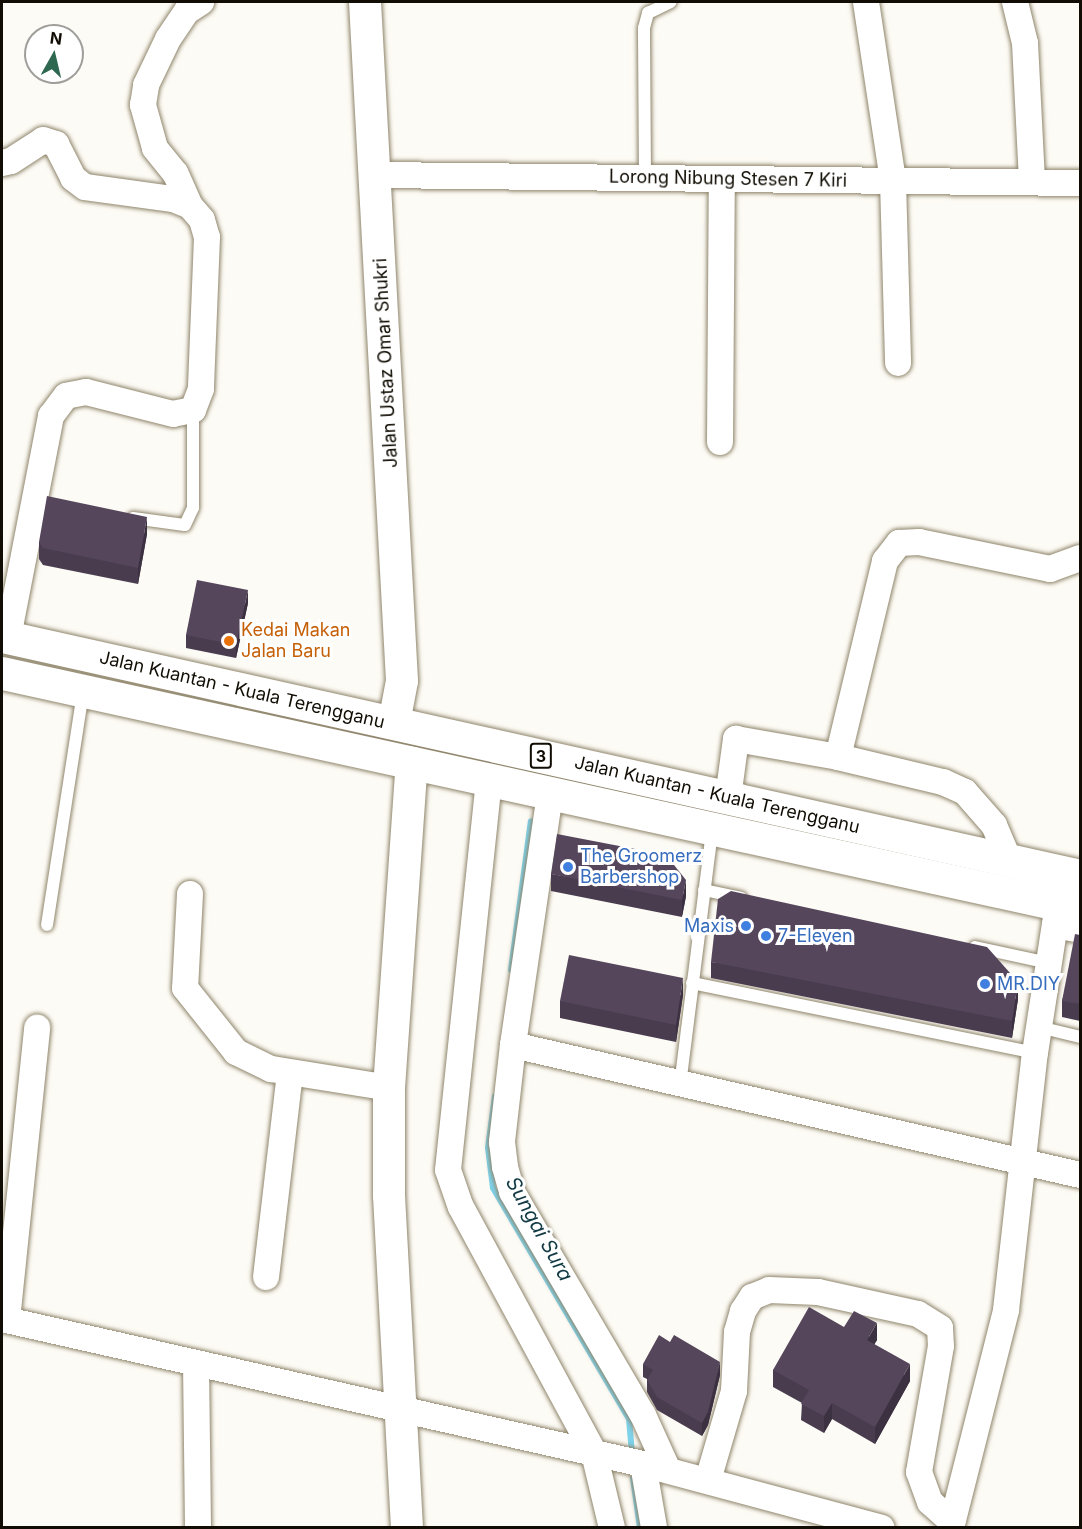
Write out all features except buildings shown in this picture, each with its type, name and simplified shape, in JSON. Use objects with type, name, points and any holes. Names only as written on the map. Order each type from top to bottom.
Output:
[{"type":"highway","name":"Jalan Kuantan - Kuala Terengganu","points":[[5,637],[1080,876]]},
{"type":"highway","name":"Jalan Kuantan - Kuala Terengganu","points":[[2,673],[550,794],[712,827],[1065,913]]},
{"type":"highway","points":[[2,693],[46,682]]},
{"type":"street","points":[[5,637],[41,498],[51,416],[66,396],[86,392],[173,414],[193,410],[201,389],[207,237],[202,220],[190,206],[175,173],[155,148],[143,105],[146,85],[168,39],[187,11],[201,2]]},
{"type":"street","name":"Jalan Ustaz Omar Shukri","points":[[365,2],[402,681],[394,723]]},
{"type":"street","points":[[866,2],[892,181],[898,363]]},
{"type":"street","points":[[1015,2],[1025,43],[1032,182]]},
{"type":"street","points":[[2,163],[11,161],[43,140],[56,144],[73,178],[86,187],[174,200],[190,206]]},
{"type":"street","name":"Lorong Nibung Stesen 7 Kiri","points":[[376,175],[1080,183]]},
{"type":"street","points":[[720,442],[722,179]]},
{"type":"street","points":[[838,757],[885,561],[899,543],[919,542],[1050,569],[1080,558]]},
{"type":"street","points":[[728,798],[736,739],[838,757],[943,782],[965,792],[994,825],[1009,860]]},
{"type":"street","points":[[407,1527],[404,1411],[389,1196],[388,1088],[412,763]]},
{"type":"street","points":[[489,780],[448,1170],[461,1207],[601,1455],[612,1527]]},
{"type":"street","points":[[550,794],[513,1045],[502,1142],[512,1192],[643,1415],[668,1470]]},
{"type":"street","points":[[190,894],[184,988],[236,1052],[252,1062],[290,1073],[388,1088]]},
{"type":"street","points":[[1065,913],[1080,930]]},
{"type":"street","points":[[951,1525],[1006,1310],[1035,1053],[1049,963],[1065,913]]},
{"type":"street","points":[[38,1028],[4,1320],[641,1463],[708,1480],[824,1519],[882,1527]]},
{"type":"street","points":[[513,1045],[1024,1165],[1080,1175]]},
{"type":"street","points":[[266,1277],[290,1073]]},
{"type":"street","points":[[708,1480],[734,1391],[737,1332],[743,1311],[752,1298],[769,1290],[818,1293],[918,1314],[940,1328],[941,1346],[919,1472],[930,1502],[951,1525]]},
{"type":"street","points":[[196,1363],[198,1527]]},
{"type":"street","points":[[641,1463],[654,1527]]},
{"type":"lane","points":[[645,178],[644,28],[648,13],[670,2]]},
{"type":"lane","points":[[115,514],[172,526],[185,525],[193,508],[193,410]]},
{"type":"lane","points":[[47,925],[84,690]]},
{"type":"lane","points":[[680,1084],[712,827]]},
{"type":"lane","points":[[704,890],[750,900]]},
{"type":"lane","points":[[957,943],[1049,963]]},
{"type":"lane","points":[[692,983],[1035,1053]]},
{"type":"lane","points":[[1039,1027],[1080,1037]]},
{"type":"waterway","name":"Sungai Sura","points":[[511,970],[531,821]]},
{"type":"waterway","name":"Sungai Sura","points":[[495,1096],[488,1148],[493,1188],[629,1419],[632,1456]]},
{"type":"waterway","name":"Sungai Sura","points":[[633,1478],[640,1528]]},
{"type":"place","name":"Kedai Makan Jalan Baru","points":[[229,641]]},
{"type":"place","name":"The Groomerz Barbershop","points":[[568,867]]},
{"type":"place","name":"Maxis","points":[[746,926]]},
{"type":"place","name":"7-Eleven","points":[[766,936]]},
{"type":"place","name":"MR.DIY","points":[[985,984]]}]
